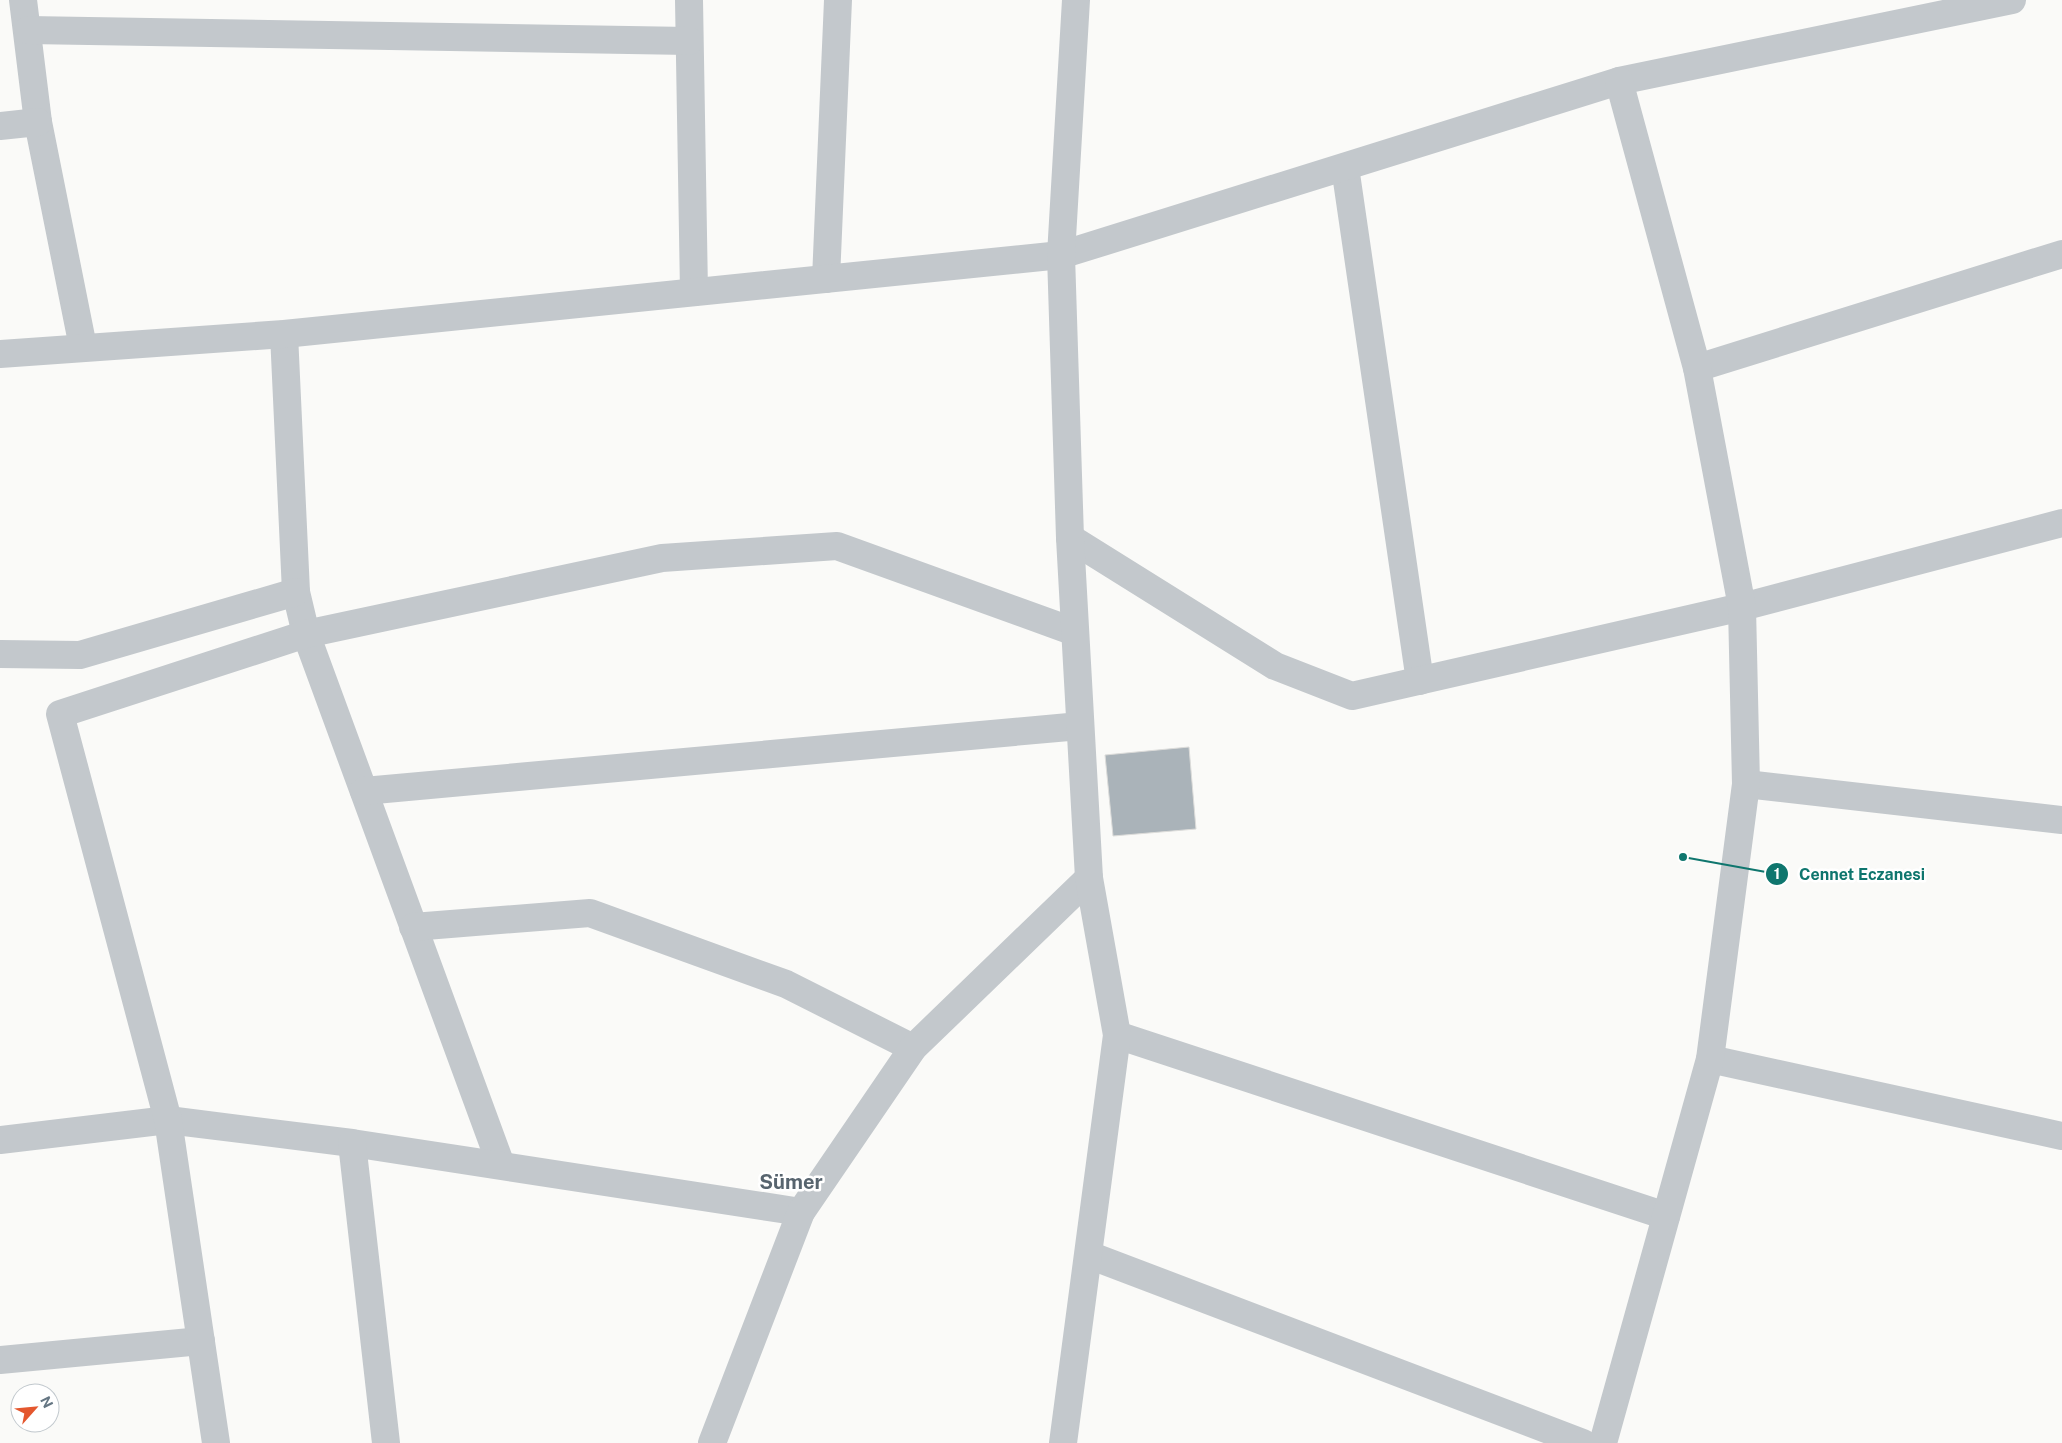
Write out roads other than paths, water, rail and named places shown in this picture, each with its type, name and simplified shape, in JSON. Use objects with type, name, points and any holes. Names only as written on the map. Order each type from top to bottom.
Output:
[{"type":"street","points":[[23,0],[38,122],[82,347]]},
{"type":"street","points":[[689,0],[694,292]]},
{"type":"street","points":[[826,279],[838,0]]},
{"type":"street","points":[[1063,1443],[1117,1035],[1089,878],[1070,538],[1061,255],[1076,0]]},
{"type":"street","points":[[0,354],[284,334],[1061,255],[1619,81],[2012,0]]},
{"type":"street","points":[[28,30],[689,41]]},
{"type":"street","points":[[1603,1443],[1710,1059],[1746,784],[1742,607],[1697,368],[1619,81]]},
{"type":"street","points":[[0,126],[38,122]]},
{"type":"street","points":[[1345,167],[1420,681]]},
{"type":"street","points":[[1697,368],[2062,254]]},
{"type":"street","points":[[284,334],[296,592],[306,634],[501,1165]]},
{"type":"street","points":[[1070,538],[1275,666],[1352,696],[1742,607],[2062,523]]},
{"type":"street","points":[[216,1443],[168,1120],[60,714],[306,634],[662,558],[837,546],[1075,632]]},
{"type":"street","points":[[0,654],[80,655],[296,592]]},
{"type":"street","points":[[364,791],[1080,726]]},
{"type":"street","points":[[1746,784],[2062,820]]},
{"type":"street","points":[[712,1443],[801,1212],[913,1048],[1089,878]]},
{"type":"street","points":[[413,927],[590,913],[786,984],[913,1048]]},
{"type":"street","points":[[1117,1035],[1666,1216]]},
{"type":"street","points":[[1710,1059],[2062,1136]]},
{"type":"street","points":[[0,1140],[168,1120],[352,1143],[801,1212]]},
{"type":"street","points":[[352,1143],[386,1443]]},
{"type":"street","points":[[1088,1255],[1584,1443]]},
{"type":"street","points":[[0,1360],[201,1341]]},
{"type":"place","name":"Cennet Eczanesi","points":[[1683,857]]},
{"type":"district","name":"Sümer","points":[[791,1182]]}]
